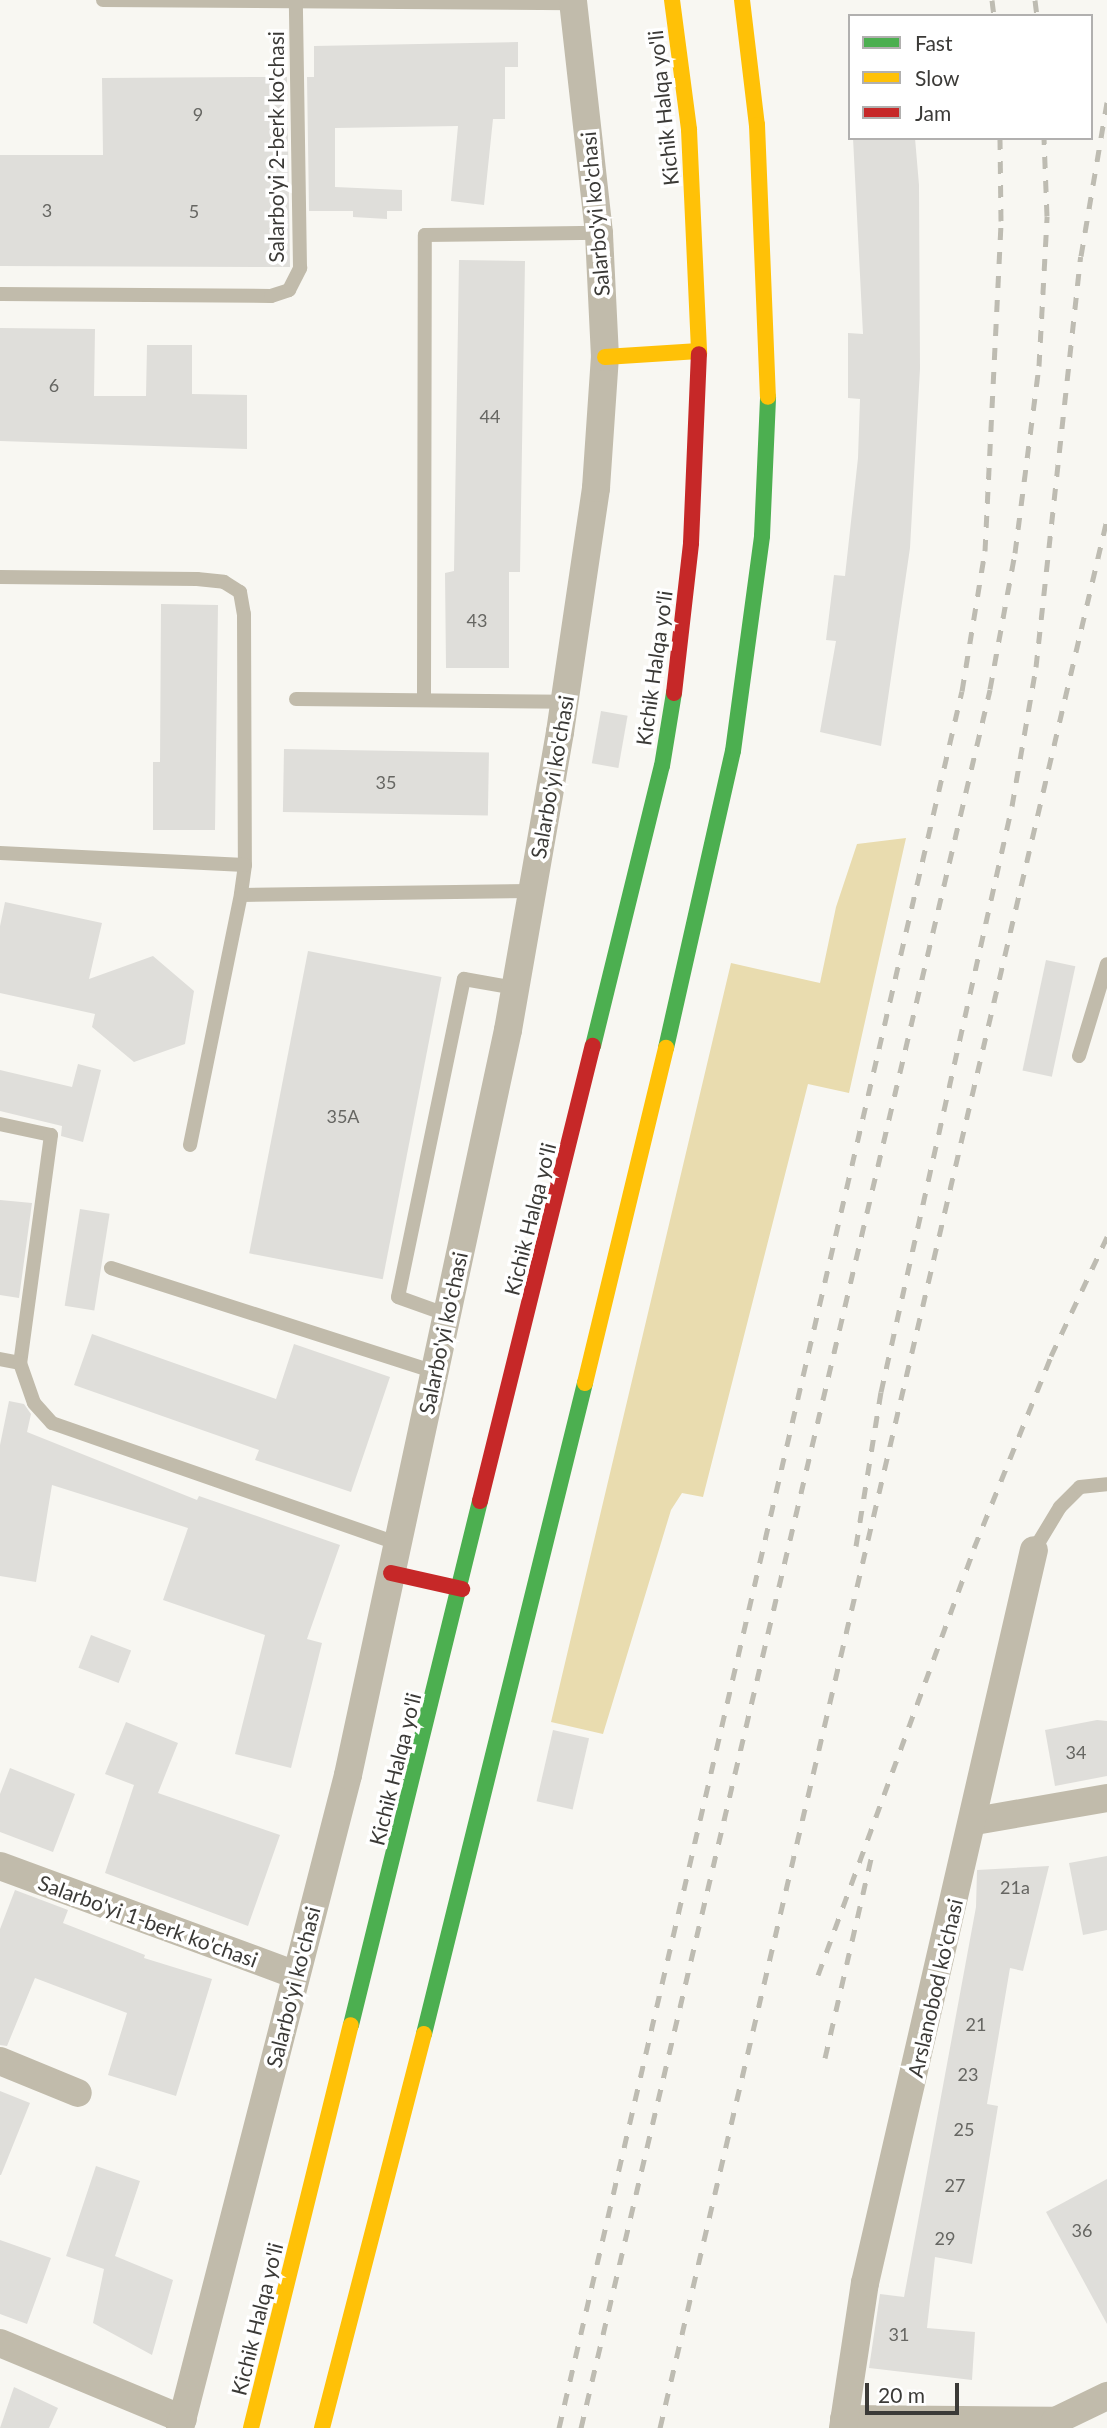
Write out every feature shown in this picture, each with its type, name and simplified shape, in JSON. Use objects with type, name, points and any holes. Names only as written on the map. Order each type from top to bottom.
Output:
[{"type":"highway","name":"Kichik Halqa yo'li","points":[[251,2428],[462,1589],[662,766],[681,649],[691,543],[699,351],[689,130],[672,0]]},
{"type":"highway","points":[[322,2428],[477,1825],[695,929],[733,751],[762,537],[770,358],[757,125],[742,0]]},
{"type":"highway","points":[[605,357],[699,351]]},
{"type":"highway","points":[[391,1573],[462,1589]]},
{"type":"street","name":"Salarbo'yi ko'chasi","points":[[181,2424],[348,1775],[515,988],[565,702],[596,488],[605,357],[599,233],[573,1]]},
{"type":"street","name":"Arslanobod ko'chasi","points":[[844,2423],[865,2283],[975,1821],[1034,1550]]},
{"type":"street","points":[[975,1821],[1107,1798]]},
{"type":"street","name":"Salarbo'yi 1-berk ko'chasi","points":[[0,1866],[296,1975]]},
{"type":"street","points":[[0,2061],[78,2093]]},
{"type":"street","points":[[0,2343],[181,2424]]},
{"type":"street","points":[[844,2423],[1055,2421],[1107,2396]]},
{"type":"lane","name":"Salarbo'yi 2-berk ko'chasi","points":[[103,0],[296,4],[573,1]]},
{"type":"lane","name":"Salarbo'yi 2-berk ko'chasi","points":[[0,294],[271,296],[289,290],[300,268],[296,4]]},
{"type":"lane","points":[[424,701],[425,235],[599,233]]},
{"type":"lane","points":[[0,577],[197,579],[224,582],[240,592],[244,614],[245,865],[190,1145]]},
{"type":"lane","points":[[296,699],[565,702]]},
{"type":"lane","points":[[0,853],[245,865]]},
{"type":"lane","points":[[241,895],[532,891]]},
{"type":"lane","points":[[1079,1056],[1107,964]]},
{"type":"lane","points":[[447,1315],[398,1297],[400,1284],[464,979],[515,988]]},
{"type":"lane","points":[[0,1124],[51,1135],[20,1363],[34,1403],[52,1423],[397,1543]]},
{"type":"lane","points":[[111,1268],[435,1372]]},
{"type":"lane","points":[[0,1359],[20,1363]]},
{"type":"lane","points":[[1034,1550],[1060,1507],[1080,1488],[1107,1483]]},
{"type":"shaded area","points":[[906,838],[849,1093],[808,1084],[703,1497],[682,1493],[671,1510],[603,1734],[551,1722],[731,963],[820,983],[836,907],[857,844]]},
{"type":"building","points":[[518,42],[518,67],[505,67],[505,119],[493,119],[484,205],[451,201],[458,126],[335,128],[335,187],[402,190],[402,211],[387,211],[387,219],[353,217],[353,211],[309,211],[307,77],[314,77],[314,46]]},
{"type":"building","points":[[287,77],[290,267],[0,266],[0,155],[103,155],[102,78]]},
{"type":"building","points":[[853,140],[915,140],[919,185],[920,369],[910,548],[881,746],[820,732],[836,641],[826,640],[834,575],[845,576],[858,458],[860,399],[848,398],[848,333],[863,334]]},
{"type":"building","points":[[459,260],[525,261],[520,572],[509,572],[509,668],[446,668],[445,573],[454,571]]},
{"type":"building","points":[[0,328],[95,329],[94,396],[146,396],[147,345],[192,345],[192,394],[247,395],[247,449],[0,441]]},
{"type":"building","points":[[161,604],[218,605],[215,830],[153,830],[153,762],[160,762]]},
{"type":"building","points":[[601,711],[628,716],[618,768],[592,763]]},
{"type":"building","points":[[284,749],[489,753],[488,816],[283,812]]},
{"type":"building","points":[[5,902],[102,923],[89,979],[153,956],[194,991],[185,1044],[134,1062],[92,1027],[95,1014],[0,993],[0,926]]},
{"type":"building","points":[[308,951],[442,977],[383,1279],[249,1253]]},
{"type":"building","points":[[1046,960],[1075,966],[1052,1077],[1023,1071]]},
{"type":"building","points":[[78,1064],[101,1070],[83,1142],[61,1136],[62,1126],[0,1111],[0,1070],[72,1087]]},
{"type":"building","points":[[0,1200],[32,1203],[19,1298],[0,1295]]},
{"type":"building","points":[[80,1209],[110,1214],[94,1310],[65,1306]]},
{"type":"building","points":[[92,1334],[276,1399],[294,1344],[390,1377],[351,1492],[255,1460],[259,1450],[74,1385]]},
{"type":"building","points":[[9,1401],[24,1404],[31,1414],[27,1432],[197,1500],[199,1496],[340,1545],[307,1639],[322,1643],[291,1768],[235,1754],[265,1635],[163,1600],[188,1528],[52,1485],[36,1582],[0,1576],[0,1445]]},
{"type":"building","points":[[91,1635],[131,1650],[119,1683],[78,1668]]},
{"type":"building","points":[[1097,1720],[1107,1721],[1107,1776],[1055,1786],[1045,1730]]},
{"type":"building","points":[[126,1722],[178,1743],[158,1793],[280,1835],[248,1926],[105,1873],[134,1785],[105,1774]]},
{"type":"building","points":[[553,1730],[589,1738],[573,1809],[537,1801]]},
{"type":"building","points":[[10,1768],[75,1794],[53,1852],[0,1832],[0,1794]]},
{"type":"building","points":[[1107,1856],[1107,1930],[1083,1935],[1069,1863]]},
{"type":"building","points":[[1049,1866],[1023,1971],[1010,1968],[987,2104],[998,2106],[972,2264],[935,2257],[927,2328],[975,2332],[972,2380],[869,2368],[880,2294],[904,2297],[976,1907],[977,1870]]},
{"type":"building","points":[[15,1890],[68,1910],[63,1923],[145,1955],[144,1958],[212,1979],[176,2096],[108,2075],[127,2013],[35,1978],[7,2046],[0,2045],[0,1929]]},
{"type":"building","points":[[0,2091],[30,2103],[1,2175],[0,2175]]},
{"type":"building","points":[[96,2166],[140,2181],[115,2256],[173,2280],[152,2355],[93,2323],[104,2269],[66,2256]]},
{"type":"building","points":[[1107,2179],[1107,2324],[1046,2212]]},
{"type":"building","points":[[0,2240],[51,2258],[27,2324],[0,2314]]},
{"type":"building","points":[[14,2387],[58,2408],[49,2428],[0,2428]]},
{"type":"railway","points":[[992,0],[994,14]]},
{"type":"railway","points":[[1035,0],[1037,14]]},
{"type":"railway","points":[[856,1546],[881,1392],[1012,806],[1036,667],[1081,256],[1107,102]]},
{"type":"railway","points":[[559,2428],[962,691],[985,551],[1001,221],[1000,140]]},
{"type":"railway","points":[[581,2428],[990,689],[1015,553],[1039,366],[1047,216],[1044,140]]},
{"type":"railway","points":[[660,2428],[1107,519]]},
{"type":"railway","points":[[818,1975],[974,1548],[1051,1356],[1107,1237]]},
{"type":"railway","points":[[825,2058],[873,1850]]},
{"type":"traffic: fast","points":[[666,1048],[733,751],[762,536],[768,397]]},
{"type":"traffic: fast","points":[[593,1046],[662,766],[674,693]]},
{"type":"traffic: fast","points":[[424,2034],[585,1383]]},
{"type":"traffic: fast","points":[[351,2025],[480,1501]]},
{"type":"traffic: slow","points":[[672,0],[689,130],[699,354]]},
{"type":"traffic: slow","points":[[742,0],[757,125],[768,397]]},
{"type":"traffic: slow","points":[[605,357],[699,351]]},
{"type":"traffic: slow","points":[[585,1383],[666,1048]]},
{"type":"traffic: slow","points":[[251,2428],[351,2025]]},
{"type":"traffic: slow","points":[[322,2428],[424,2034]]},
{"type":"traffic: jam","points":[[674,693],[691,543],[699,354]]},
{"type":"traffic: jam","points":[[480,1501],[593,1046]]},
{"type":"traffic: jam","points":[[391,1573],[462,1589]]}]
